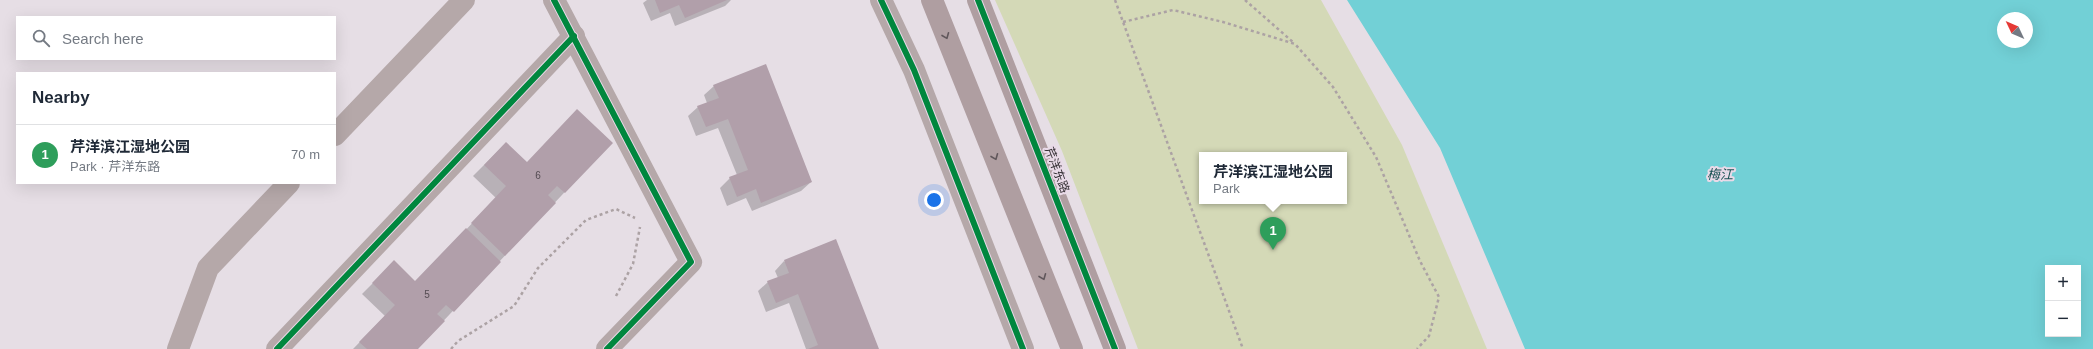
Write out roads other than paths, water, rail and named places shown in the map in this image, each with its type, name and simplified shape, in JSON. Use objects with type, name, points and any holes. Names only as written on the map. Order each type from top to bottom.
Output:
[{"type":"main road","points":[[932,0],[1072,349]]},
{"type":"main road","name":"芹洋东路","points":[[978,0],[1115,349]]},
{"type":"street","points":[[336,134],[464,0]]},
{"type":"street","points":[[554,0],[692,262],[607,349]]},
{"type":"street","points":[[882,0],[914,70],[1023,349]]},
{"type":"street","points":[[277,349],[574,36]]},
{"type":"street","points":[[178,349],[208,268],[288,184]]},
{"type":"water","name":"梅江","points":[[1347,0],[2093,0],[2093,349],[1525,349],[1440,148]]},
{"type":"place","name":"芹洋滨江湿地公园","points":[[1273,250]]}]
